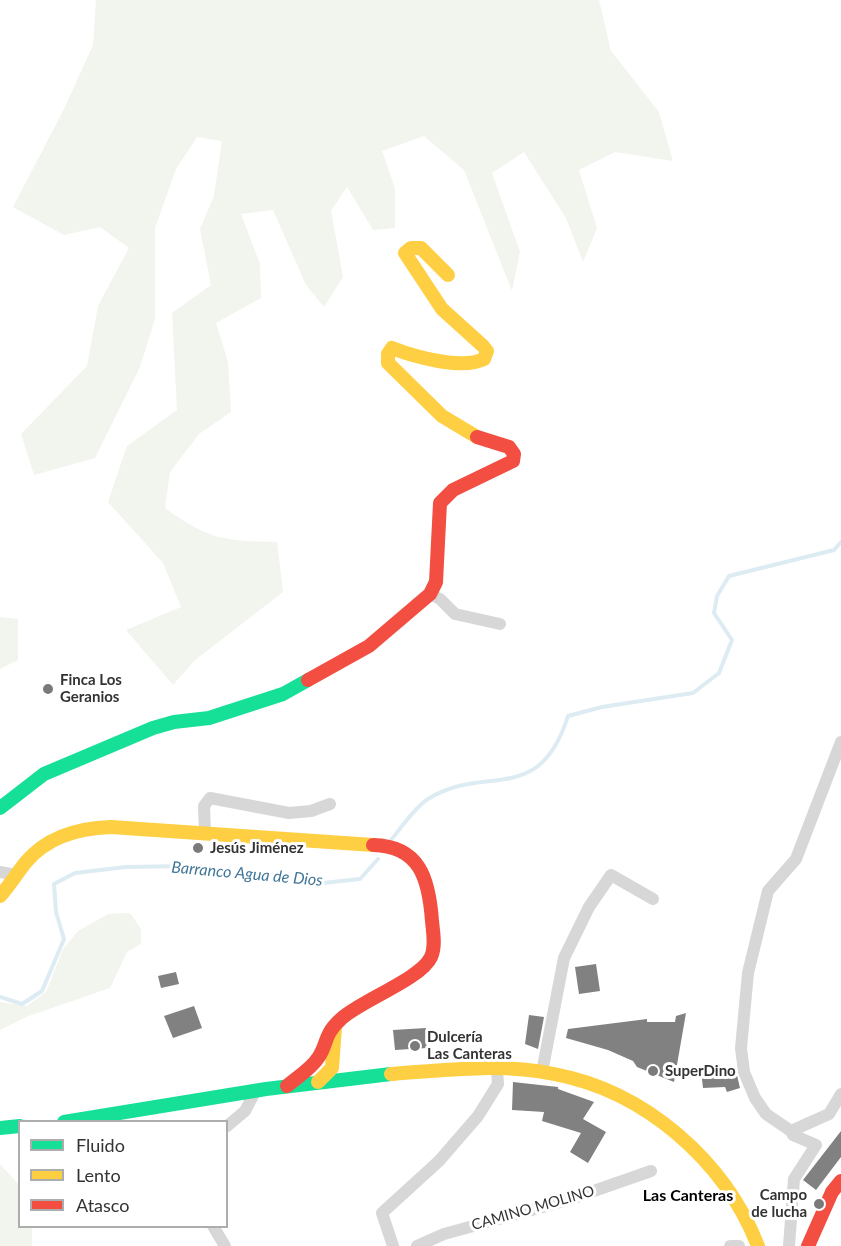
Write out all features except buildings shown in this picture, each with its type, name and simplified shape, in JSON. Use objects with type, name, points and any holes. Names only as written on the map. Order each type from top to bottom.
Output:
[{"type":"main road","points":[[0,808],[44,774],[153,728],[174,722],[209,718],[283,694],[369,646],[430,594],[438,572],[440,503],[453,489],[513,461],[514,454],[509,447],[489,444],[468,435],[432,407],[388,363],[388,354],[392,348],[416,357],[474,364],[484,360],[487,351],[482,343],[447,315],[431,296],[405,253],[411,248],[421,248],[448,275]]},
{"type":"main road","points":[[0,896],[35,853],[58,838],[82,828],[111,827],[384,845],[403,850],[418,864],[430,894],[434,942],[431,958],[418,971],[350,1012],[326,1035],[318,1058],[287,1086]]},
{"type":"main road","points":[[328,1078],[334,1057],[336,1026]]},
{"type":"main road","points":[[334,1057],[359,1077]]},
{"type":"main road","points":[[318,1058],[328,1078]]},
{"type":"main road","points":[[81,1120],[328,1078],[497,1070],[542,1072],[603,1089],[663,1123],[710,1167],[729,1190],[759,1243]]},
{"type":"main road","points":[[0,1128],[18,1126]]},
{"type":"main road","points":[[808,1246],[832,1192],[841,1181]]},
{"type":"street","points":[[430,594],[440,599],[455,614],[500,624]]},
{"type":"street","points":[[789,1246],[794,1179],[816,1148],[815,1143],[798,1138],[766,1114],[755,1098],[744,1072],[741,1048],[748,973],[768,891],[796,859],[841,742]]},
{"type":"street","points":[[205,834],[204,806],[210,798],[289,813],[311,812],[330,804]]},
{"type":"street","points":[[0,872],[16,875]]},
{"type":"street","points":[[542,1072],[564,958],[589,907],[611,875],[653,899]]},
{"type":"street","points":[[393,1246],[382,1213],[439,1161],[478,1116],[498,1084],[497,1070]]},
{"type":"street","points":[[228,1125],[245,1111],[255,1092]]},
{"type":"street","points":[[791,1131],[829,1114],[841,1094]]},
{"type":"street","name":"CAMINO MOLINO","points":[[417,1246],[444,1234],[568,1200],[651,1171]]},
{"type":"street","points":[[214,1228],[225,1246]]},
{"type":"street","points":[[730,1246],[739,1246]]},
{"type":"shaded area","points":[[96,0],[599,0],[611,51],[659,112],[673,161],[615,152],[579,170],[597,228],[583,262],[566,218],[524,152],[492,173],[520,252],[512,291],[464,170],[424,136],[382,151],[395,188],[395,228],[373,230],[347,187],[331,211],[343,277],[324,307],[306,285],[273,210],[241,214],[260,264],[261,298],[216,323],[228,362],[231,412],[199,434],[170,472],[165,508],[194,527],[218,537],[243,541],[277,542],[283,592],[194,661],[173,685],[126,630],[181,607],[163,563],[108,502],[127,446],[177,410],[172,313],[211,285],[200,229],[214,196],[222,141],[197,137],[176,169],[155,228],[155,319],[140,367],[95,458],[34,475],[21,434],[87,366],[98,306],[129,248],[100,227],[64,235],[13,207],[64,109],[93,45]]},
{"type":"shaded area","points":[[0,617],[18,619],[18,660],[0,669]]},
{"type":"shaded area","points":[[130,913],[141,929],[141,944],[127,952],[110,988],[26,1017],[0,1030],[0,1002],[27,1006],[46,992],[63,949],[78,931],[108,914]]},
{"type":"shaded area","points":[[0,1164],[18,1184],[18,1228],[32,1228],[32,1246],[0,1246]]},
{"type":"waterway","name":"Barranco Agua de Dios","points":[[391,840],[413,812],[428,799],[449,789],[526,773],[542,763],[556,745],[568,716],[602,707],[693,693],[719,673],[732,640],[714,613],[717,596],[729,576],[834,550],[841,542]]},
{"type":"waterway","name":"Barranco Agua de Dios","points":[[0,997],[22,1004],[42,991],[64,939],[56,912],[54,884],[75,873],[126,867],[186,866],[234,875],[270,875],[323,883],[360,879],[378,859]]},
{"type":"traffic: fast","points":[[0,808],[44,774],[153,728],[174,722],[209,718],[283,694],[308,680]]},
{"type":"traffic: fast","points":[[76,1120],[266,1089],[391,1074]]},
{"type":"traffic: fast","points":[[0,1128],[18,1126]]},
{"type":"traffic: slow","points":[[448,275],[421,248],[411,248],[405,253],[442,309],[487,351],[484,359],[475,362],[451,363],[392,348],[388,354],[388,363],[442,416],[477,437]]},
{"type":"traffic: slow","points":[[0,896],[34,853],[54,840],[87,829],[111,827],[373,845]]},
{"type":"traffic: slow","points":[[318,1082],[332,1068],[335,1027]]},
{"type":"traffic: slow","points":[[391,1074],[473,1068],[514,1069],[554,1074],[588,1083],[620,1096],[650,1113],[678,1134],[703,1159],[725,1186],[758,1246]]},
{"type":"traffic: jam","points":[[308,680],[369,646],[430,594],[436,582],[440,503],[453,490],[513,461],[514,454],[509,447],[477,437]]},
{"type":"traffic: jam","points":[[287,1086],[315,1062],[331,1030],[341,1019],[403,982],[425,965],[433,953],[431,906],[419,868],[412,858],[402,851],[373,845]]},
{"type":"traffic: jam","points":[[808,1246],[832,1192],[841,1181]]},
{"type":"place","name":"Finca Los Geranios","points":[[48,689]]},
{"type":"place","name":"Jesús Jiménez","points":[[198,848]]},
{"type":"place","name":"Dulcería Las Canteras","points":[[415,1046]]},
{"type":"place","name":"SuperDino","points":[[653,1071]]},
{"type":"place","name":"Campo de lucha","points":[[819,1204]]},
{"type":"district","name":"Las Canteras","points":[[688,1196]]}]
